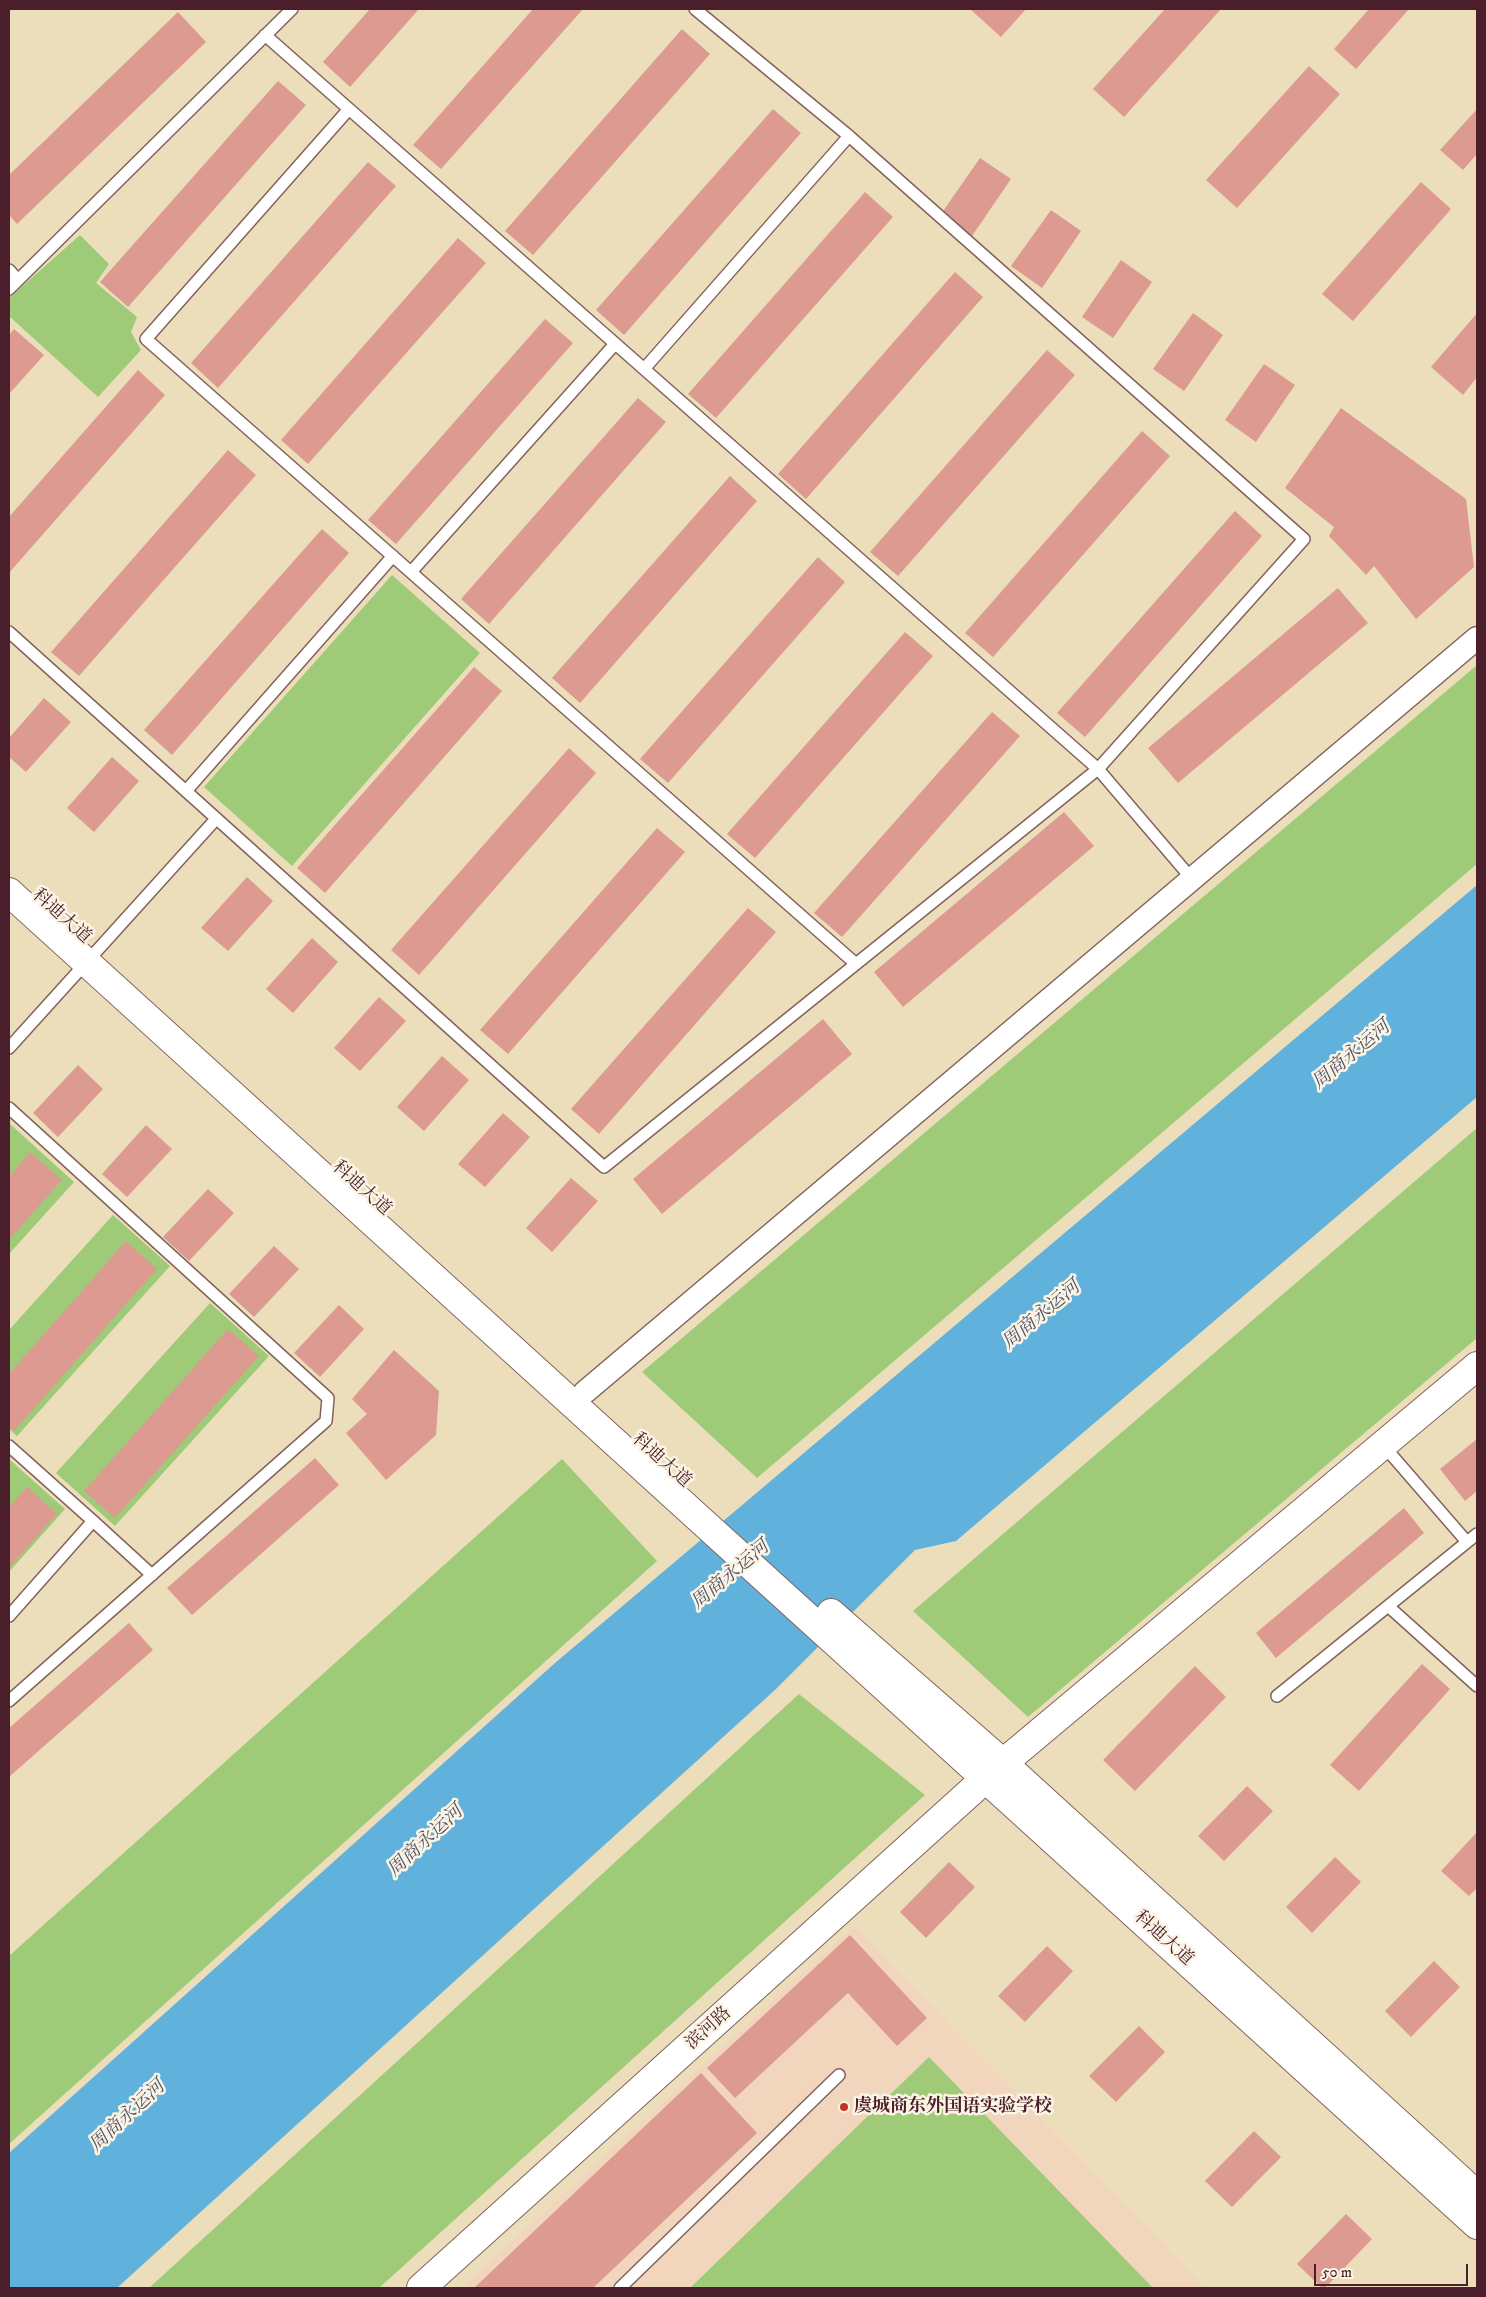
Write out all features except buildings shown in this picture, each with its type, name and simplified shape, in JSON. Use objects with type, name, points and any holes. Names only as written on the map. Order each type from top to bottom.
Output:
[{"type":"main road","name":"科迪大道","points":[[9,870],[92,956],[707,1514],[855,1647],[1477,2195]]},
{"type":"main road","name":"科迪大道","points":[[9,892],[92,956],[585,1392],[707,1514]]},
{"type":"main road","name":"滨河路","points":[[421,2288],[995,1770],[1477,1366]]},
{"type":"main road","name":"科迪大道","points":[[995,1770],[1477,2225]]},
{"type":"street","points":[[585,1392],[1477,638]]},
{"type":"lane","points":[[9,289],[292,9]]},
{"type":"lane","points":[[9,632],[604,1167],[1098,769],[1304,539],[849,136],[695,9]]},
{"type":"lane","points":[[265,35],[1098,769],[1192,879]]},
{"type":"lane","points":[[348,109],[146,339],[856,964]]},
{"type":"lane","points":[[644,369],[849,136]]},
{"type":"lane","points":[[9,270],[18,280]]},
{"type":"lane","points":[[411,572],[615,344]]},
{"type":"lane","points":[[186,791],[393,556]]},
{"type":"lane","points":[[9,1048],[216,819]]},
{"type":"lane","points":[[9,1108],[328,1398],[326,1421],[9,1701]]},
{"type":"lane","points":[[1383,1445],[1467,1542]]},
{"type":"lane","points":[[9,1446],[152,1575]]},
{"type":"lane","points":[[9,1616],[93,1521]]},
{"type":"lane","points":[[1277,1696],[1477,1534]]},
{"type":"lane","points":[[1388,1606],[1477,1686]]},
{"type":"lane","points":[[620,2288],[840,2075]]},
{"type":"shaded area","name":"虞城商东外国语实验学校","points":[[854,1926],[1206,2288],[461,2288]]},
{"type":"green space","points":[[80,235],[109,264],[96,283],[137,317],[131,332],[141,350],[98,397],[9,316],[9,298]]},
{"type":"green space","points":[[392,575],[480,653],[292,866],[204,787]]},
{"type":"green space","points":[[1477,665],[1477,864],[757,1478],[642,1372]]},
{"type":"green space","points":[[9,1123],[74,1182],[9,1254]]},
{"type":"green space","points":[[1477,1128],[1477,1338],[1028,1717],[913,1611]]},
{"type":"green space","points":[[113,1215],[170,1266],[17,1436],[9,1429],[9,1330]]},
{"type":"green space","points":[[210,1303],[269,1356],[115,1526],[56,1473]]},
{"type":"green space","points":[[9,1459],[65,1509],[9,1572]]},
{"type":"green space","points":[[562,1459],[657,1561],[9,2144],[9,1956]]},
{"type":"green space","points":[[799,1694],[925,1795],[379,2288],[149,2288]]},
{"type":"green space","points":[[929,2057],[1153,2288],[690,2288]]},
{"type":"water","name":"周商永运河","points":[[1477,885],[1477,1097],[956,1541],[915,1550],[776,1689],[117,2288],[9,2288],[9,2153],[555,1663]]},
{"type":"place","name":"虞城商东外国语实验学校","points":[[844,2107]]}]
